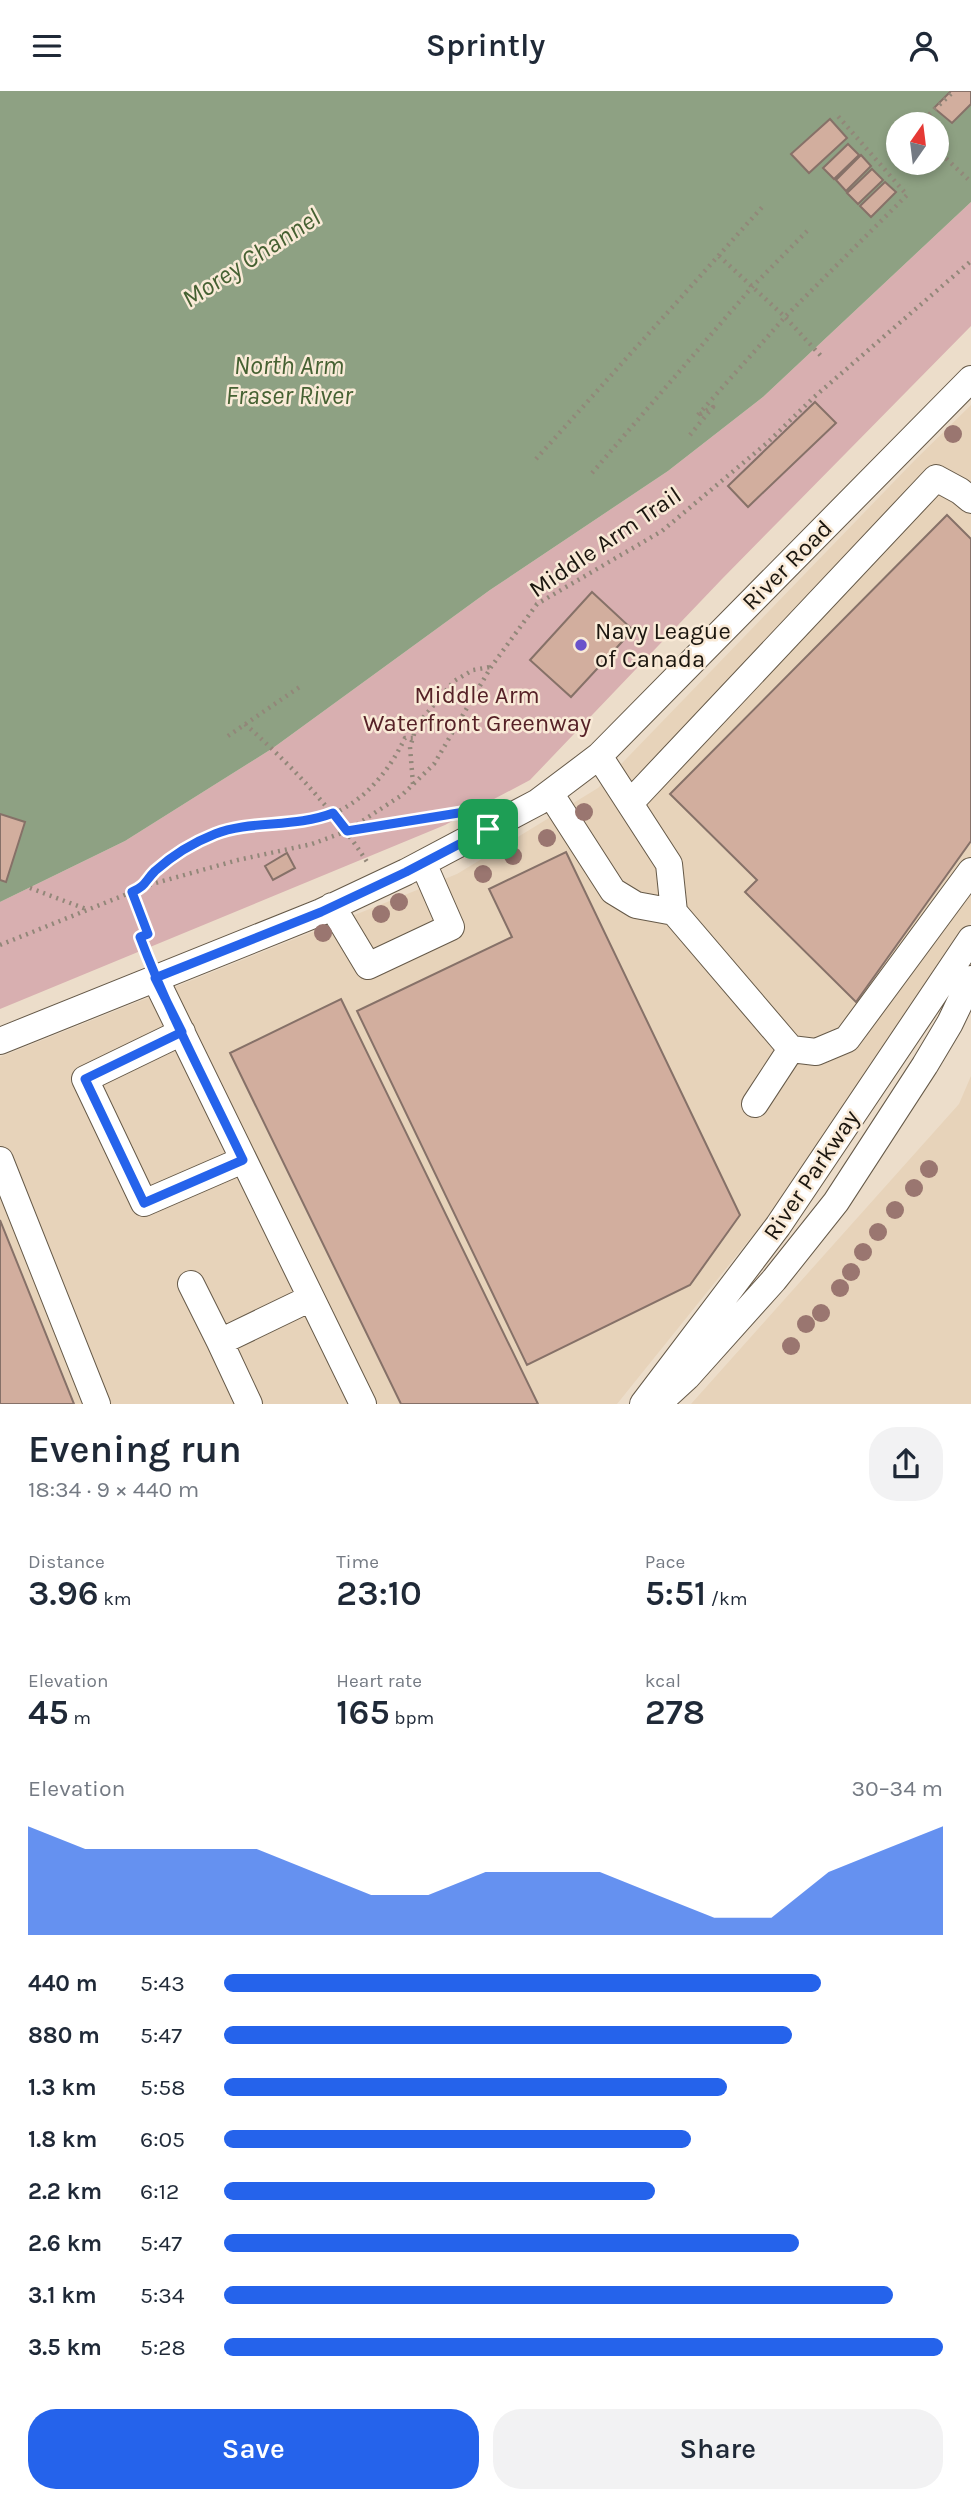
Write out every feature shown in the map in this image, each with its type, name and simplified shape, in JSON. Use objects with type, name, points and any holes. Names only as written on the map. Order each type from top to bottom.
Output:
[{"type":"street","name":"River Road","points":[[0,1041],[332,907],[423,863],[538,802],[599,756],[971,379]]},
{"type":"street","points":[[904,447],[936,478],[971,500]]},
{"type":"street","points":[[631,803],[936,478]]},
{"type":"street","points":[[599,756],[668,864],[674,912],[791,1049],[816,1052],[847,1039],[971,871]]},
{"type":"street","points":[[550,793],[613,891],[636,905],[674,912]]},
{"type":"street","points":[[332,907],[368,966],[452,927],[423,863]]},
{"type":"street","name":"River Parkway","points":[[642,1404],[809,1182],[971,939]]},
{"type":"street","points":[[155,978],[363,1404]]},
{"type":"street","name":"River Parkway","points":[[658,1404],[687,1377],[806,1242],[836,1202],[961,1025],[971,979]]},
{"type":"street","points":[[703,1324],[761,1270],[791,1232],[925,1034],[934,1027],[961,1025]]},
{"type":"street","points":[[182,1032],[85,1079],[90,1092],[144,1203],[243,1160]]},
{"type":"street","points":[[755,1104],[791,1049]]},
{"type":"street","points":[[0,1160],[97,1404]]},
{"type":"street","points":[[191,1284],[249,1404]]},
{"type":"street","points":[[220,1342],[311,1298]]},
{"type":"path","points":[[932,112],[954,91]]},
{"type":"path","points":[[690,435],[713,407],[697,416],[785,317],[907,195],[837,115]]},
{"type":"path","points":[[949,161],[971,182]]},
{"type":"path","points":[[536,459],[764,205]]},
{"type":"path","points":[[592,473],[752,287],[807,231]]},
{"type":"path","points":[[719,256],[785,317],[821,356]]},
{"type":"path","name":"Middle Arm Trail","points":[[0,945],[143,888],[238,860],[312,844],[347,831],[402,795],[434,764],[491,667],[537,604],[662,531],[767,443],[813,398],[971,261]]},
{"type":"path","points":[[413,784],[410,747],[417,725],[454,681],[473,670],[491,667]]},
{"type":"path","points":[[229,736],[301,686]]},
{"type":"path","points":[[245,724],[292,767],[328,806],[368,864]]},
{"type":"path","points":[[143,888],[153,873],[187,845],[220,832],[317,819],[342,810],[374,785],[394,761],[405,738],[413,738]]},
{"type":"path","points":[[347,831],[477,810],[488,829]]},
{"type":"path","points":[[30,888],[87,909]]},
{"type":"path","points":[[132,892],[148,934],[140,937],[155,978]]},
{"type":"shaded area","points":[[971,405],[971,923],[774,1209],[617,1404],[0,1404],[0,1057],[457,874],[598,788]]},
{"type":"shaded area","points":[[971,1076],[971,1404],[691,1404],[959,1104]]},
{"type":"green space","name":"Middle Arm Waterfront Greenway","points":[[971,202],[971,326],[722,579],[530,780],[445,825],[0,1009],[0,902],[125,841],[273,748],[490,590],[668,471],[763,397]]},
{"type":"water","name":"North Arm Fraser River","points":[[0,91],[971,91],[971,202],[763,397],[668,471],[490,590],[273,748],[125,841],[0,902]]},
{"type":"building","points":[[951,91],[971,91],[971,104],[952,123],[949,120],[949,112],[939,112],[934,108]]},
{"type":"building","points":[[830,119],[847,138],[809,173],[791,154]]},
{"type":"building","points":[[848,144],[859,155],[834,179],[823,168]]},
{"type":"building","points":[[861,155],[871,166],[846,191],[836,180]]},
{"type":"building","points":[[872,169],[883,180],[858,204],[847,193]]},
{"type":"building","points":[[885,182],[896,192],[871,217],[860,206]]},
{"type":"building","points":[[815,402],[836,423],[748,507],[728,486]]},
{"type":"building","points":[[947,515],[971,539],[971,841],[856,1002],[745,892],[757,880],[670,794]]},
{"type":"building","name":"Navy League of Canada","points":[[592,592],[633,630],[571,697],[530,660]]},
{"type":"building","points":[[0,814],[25,822],[6,882],[0,880]]},
{"type":"building","points":[[566,852],[740,1215],[690,1285],[527,1365],[357,1011],[512,937],[489,889]]},
{"type":"building","points":[[287,853],[295,868],[273,880],[265,866]]},
{"type":"building","points":[[341,999],[538,1404],[401,1404],[230,1053]]},
{"type":"building","points":[[0,1220],[74,1404],[0,1404]]},
{"type":"place","name":"Navy League of Canada","points":[[581,645]]},
{"type":"route","points":[[488,829],[321,912],[155,978],[182,1032],[85,1079],[144,1203],[243,1160],[182,1032],[155,978],[140,937],[148,934],[132,892],[143,888],[153,873],[187,845],[220,832],[317,819],[333,813],[347,831],[477,810],[488,829]]},
{"type":"water label","name":"Morey Channel","points":[[251,258]]}]
